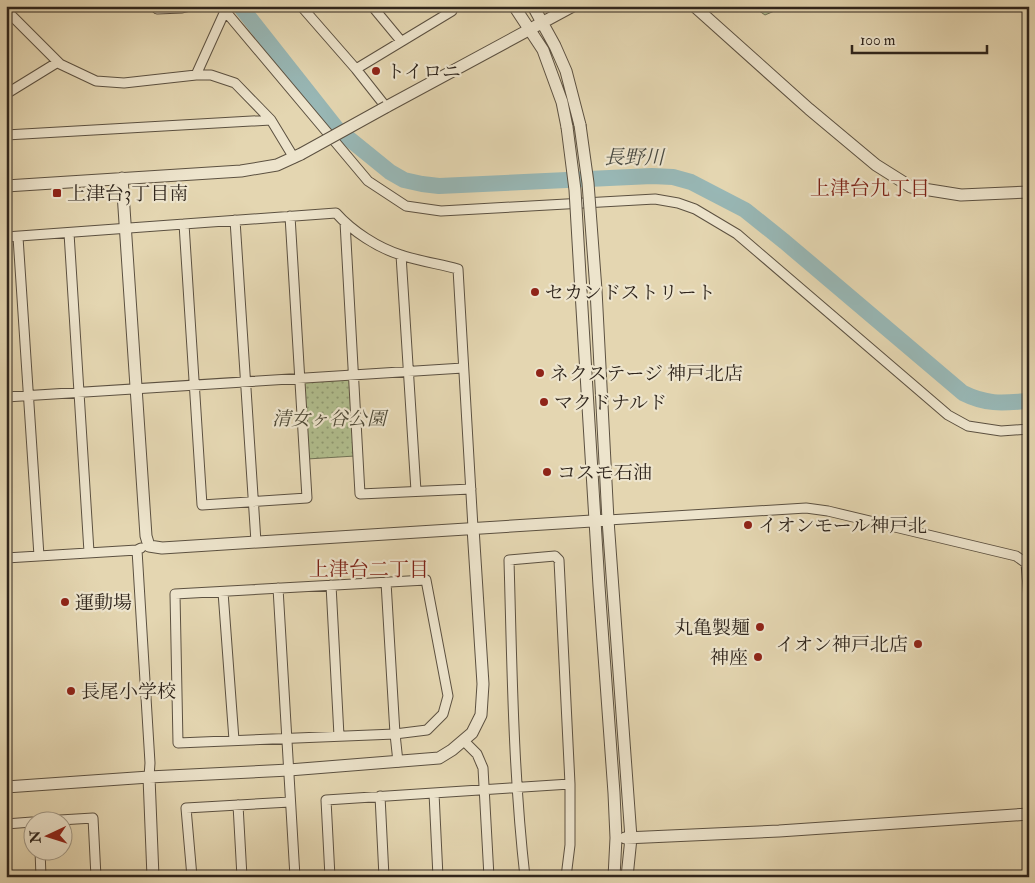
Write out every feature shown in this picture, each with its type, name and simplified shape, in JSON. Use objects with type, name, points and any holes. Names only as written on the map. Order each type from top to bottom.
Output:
[{"type":"street","points":[[155,6],[157,9],[190,6]]},
{"type":"street","points":[[301,6],[356,69],[386,107]]},
{"type":"street","points":[[372,6],[401,41]]},
{"type":"street","points":[[356,69],[452,11],[448,6]]},
{"type":"street","points":[[514,6],[543,50],[553,76],[568,127],[576,190],[616,838],[614,877]]},
{"type":"street","points":[[532,6],[566,71],[580,125],[588,183],[596,290],[608,520],[631,838],[627,877]]},
{"type":"street","points":[[6,186],[255,170],[278,165],[573,6]]},
{"type":"street","points":[[694,6],[809,109],[876,165],[912,187],[961,195],[1029,192]]},
{"type":"street","points":[[196,75],[223,9],[368,181],[406,206],[441,211],[655,199],[678,203],[694,209],[737,234],[948,415],[968,426],[1001,431],[1029,429]]},
{"type":"street","points":[[6,10],[60,64],[96,81],[124,83],[196,75],[211,76],[235,83],[271,120],[297,156]]},
{"type":"street","points":[[6,94],[58,62]]},
{"type":"street","points":[[6,135],[271,120]]},
{"type":"street","points":[[122,178],[146,536],[149,546]]},
{"type":"street","points":[[6,237],[336,212],[344,222],[377,244],[400,255],[458,269],[483,684],[481,715],[472,734],[439,758],[290,770],[6,787]]},
{"type":"street","points":[[184,224],[202,505],[307,498],[290,216]]},
{"type":"street","points":[[235,220],[256,542]]},
{"type":"street","points":[[344,222],[360,494],[471,489]]},
{"type":"street","points":[[69,233],[89,552]]},
{"type":"street","points":[[18,237],[39,556]]},
{"type":"street","points":[[400,255],[416,491]]},
{"type":"street","points":[[6,396],[463,368]]},
{"type":"street","points":[[6,558],[137,550],[149,546],[162,548],[806,508],[1016,556],[1026,563],[1029,600]]},
{"type":"street","points":[[137,550],[150,763],[153,877]]},
{"type":"street","points":[[525,877],[520,832],[511,660],[509,560],[555,556],[559,560],[570,784],[570,845],[566,877]]},
{"type":"street","points":[[426,580],[448,696],[443,714],[427,730],[395,734],[178,743],[175,594],[386,582],[426,580]]},
{"type":"street","points":[[386,582],[398,762]]},
{"type":"street","points":[[331,586],[339,736]]},
{"type":"street","points":[[278,588],[295,877]]},
{"type":"street","points":[[223,592],[234,740]]},
{"type":"street","points":[[464,741],[477,754],[483,768],[489,877]]},
{"type":"street","points":[[330,877],[326,800],[570,784]]},
{"type":"street","points":[[434,793],[438,877]]},
{"type":"street","points":[[380,796],[384,877]]},
{"type":"street","points":[[192,877],[186,808],[290,802]]},
{"type":"street","points":[[238,805],[242,877]]},
{"type":"street","points":[[616,838],[779,831],[1029,814]]},
{"type":"street","points":[[72,819],[93,818],[96,877]]},
{"type":"street","points":[[6,824],[22,823]]},
{"type":"street","points":[[40,860],[41,877]]},
{"type":"green space","points":[[752,6],[786,6],[765,15]]},
{"type":"green space","name":"清女ヶ谷公園","points":[[351,377],[355,456],[307,459],[303,379]]},
{"type":"waterway","name":"長野川","points":[[240,6],[337,129],[390,172],[404,180],[439,186],[652,176],[673,177],[691,182],[745,210],[963,393],[980,400],[1003,403],[1029,401]]},
{"type":"place","name":"トイロニ","points":[[376,71]]},
{"type":"place","name":"上津台3丁目南","points":[[57,193]]},
{"type":"place","name":"セカンドストリート","points":[[535,292]]},
{"type":"place","name":"ネクステージ 神戸北店","points":[[540,373]]},
{"type":"place","name":"マクドナルド","points":[[544,402]]},
{"type":"place","name":"コスモ石油","points":[[547,472]]},
{"type":"place","name":"イオンモール神戸北","points":[[748,525]]},
{"type":"place","name":"運動場","points":[[65,602]]},
{"type":"place","name":"丸亀製麺","points":[[760,627]]},
{"type":"place","name":"イオン神戸北店","points":[[918,644]]},
{"type":"place","name":"神座","points":[[758,657]]},
{"type":"place","name":"長尾小学校","points":[[71,691]]},
{"type":"district","name":"上津台九丁目","points":[[870,188]]},
{"type":"district","name":"上津台二丁目","points":[[369,569]]}]
